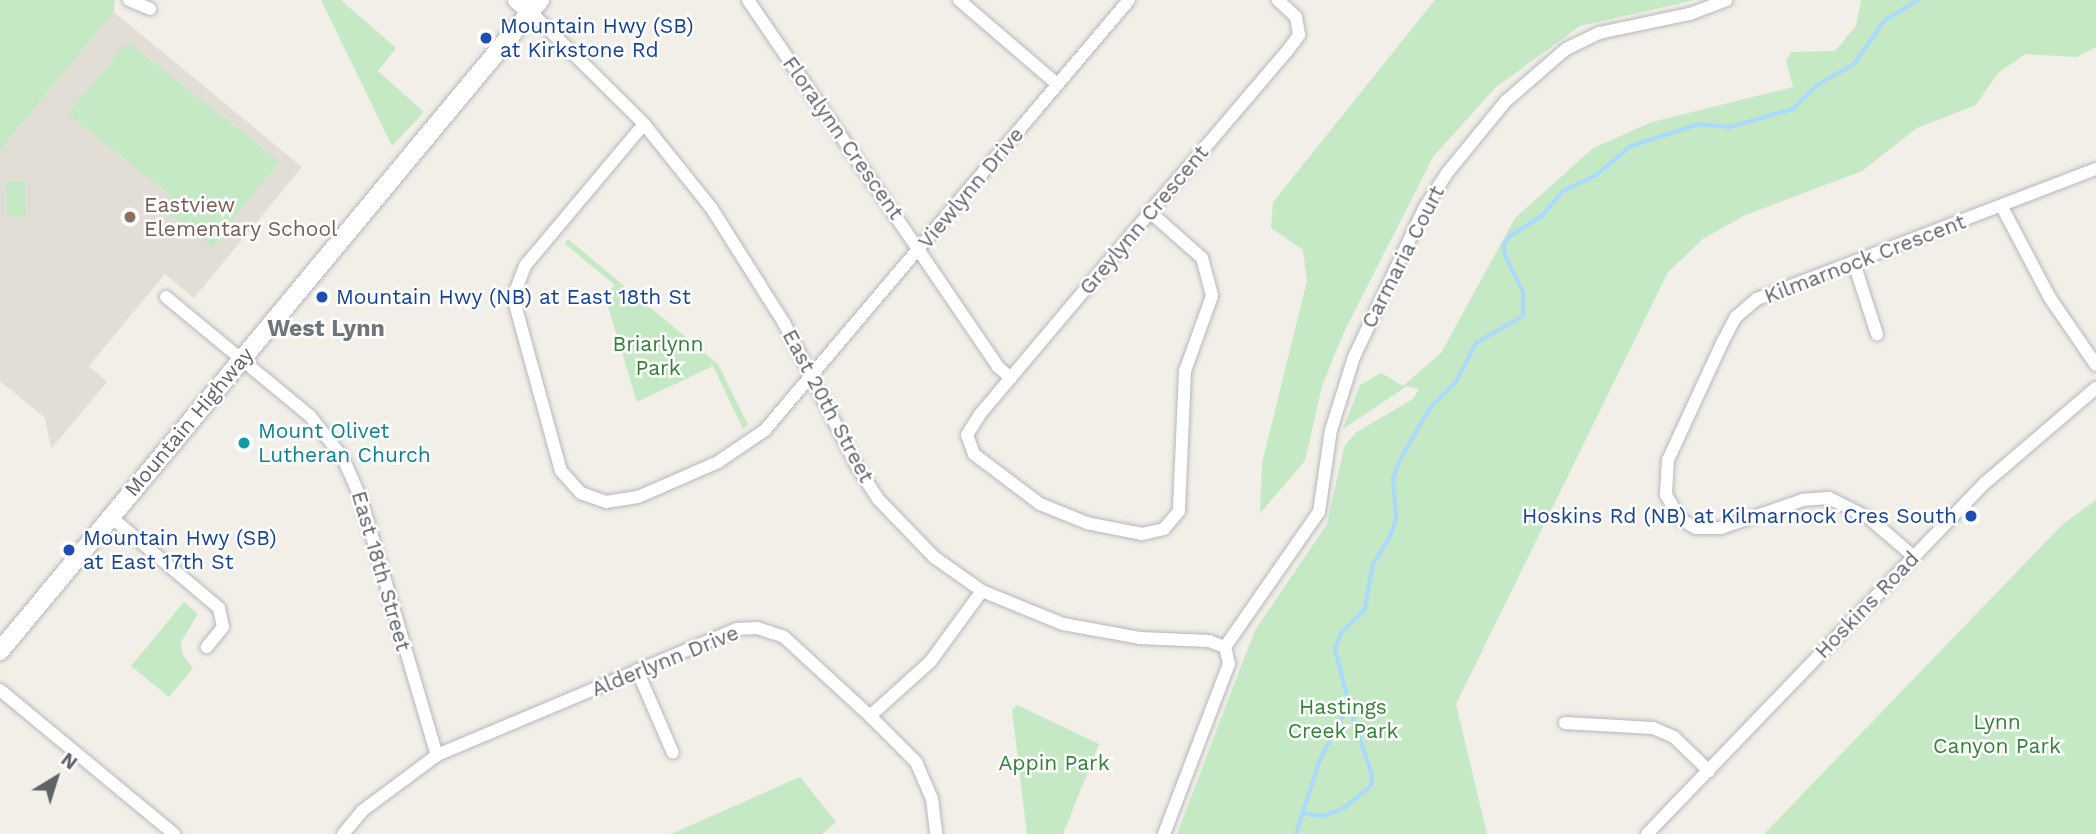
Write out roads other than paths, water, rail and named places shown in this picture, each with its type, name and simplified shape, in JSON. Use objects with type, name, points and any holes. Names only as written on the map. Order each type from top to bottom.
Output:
[{"type":"main road","name":"Mountain Highway","points":[[0,651],[241,360],[529,4]]},
{"type":"street","points":[[129,0],[150,9]]},
{"type":"street","name":"Floralynn Crescent","points":[[748,0],[998,367],[1011,378]]},
{"type":"street","points":[[959,0],[1058,85]]},
{"type":"street","name":"Viewlynn Drive","points":[[644,124],[525,266],[515,287],[513,305],[556,458],[568,482],[593,499],[623,502],[718,462],[765,430],[1129,0]]},
{"type":"street","name":"Greylynn Crescent","points":[[1150,212],[1202,258],[1212,283],[1208,308],[1185,371],[1181,501],[1173,521],[1155,533],[1142,534],[1067,516],[1019,492],[974,454],[967,440],[973,423],[1299,34],[1296,17],[1278,0]]},
{"type":"street","name":"Carmaria Court","points":[[1225,648],[1319,512],[1331,430],[1354,357],[1425,207],[1447,173],[1506,101],[1566,49],[1599,33],[1689,14],[1726,0]]},
{"type":"street","name":"East 20th Street","points":[[529,4],[644,124],[748,260],[811,373],[858,468],[878,499],[934,556],[982,591],[1036,615],[1087,630],[1198,639],[1225,648]]},
{"type":"street","name":"Kilmarnock Crescent","points":[[1913,556],[1869,518],[1829,498],[1803,500],[1706,530],[1680,519],[1666,495],[1668,460],[1737,317],[1757,299],[2096,169]]},
{"type":"street","points":[[2002,207],[2050,298],[2096,365]]},
{"type":"street","points":[[1854,263],[1877,334]]},
{"type":"street","name":"East 18th Street","points":[[166,297],[325,431],[354,477],[437,755]]},
{"type":"street","name":"Hoskins Road","points":[[1647,834],[1913,556],[2028,443],[2096,388]]},
{"type":"street","points":[[111,517],[219,608],[223,627],[207,647]]},
{"type":"street","points":[[870,716],[930,662],[982,591]]},
{"type":"street","name":"Alderlynn Drive","points":[[343,834],[362,811],[437,755],[720,635],[757,628],[784,637],[916,762],[932,799],[936,834]]},
{"type":"street","points":[[1164,834],[1229,664],[1225,648]]},
{"type":"street","points":[[636,670],[673,754]]},
{"type":"street","points":[[0,690],[174,834]]},
{"type":"street","points":[[1565,723],[1653,729],[1674,737],[1709,771]]},
{"type":"waterway","points":[[1296,834],[1319,762],[1349,704],[1335,649],[1341,633],[1365,609],[1373,564],[1390,537],[1396,519],[1393,479],[1400,460],[1430,408],[1456,382],[1476,343],[1523,316],[1523,292],[1505,256],[1504,245],[1510,236],[1542,216],[1563,191],[1595,176],[1631,146],[1699,124],[1730,127],[1793,109],[1816,86],[1854,64],[1885,20],[1918,0]]},
{"type":"waterway","points":[[1306,814],[1324,816],[1344,808],[1371,786],[1372,776],[1349,705]]},
{"type":"place","name":"Mountain Hwy (SB) at Kirkstone Rd","points":[[486,38]]},
{"type":"place","name":"Eastview Elementary School","points":[[130,217]]},
{"type":"place","name":"Mountain Hwy (NB) at East 18th St","points":[[322,297]]},
{"type":"place","name":"Mount Olivet Lutheran Church","points":[[244,443]]},
{"type":"place","name":"Hoskins Rd (NB) at Kilmarnock Cres South","points":[[1971,516]]},
{"type":"place","name":"Mountain Hwy (SB) at East 17th St","points":[[69,550]]},
{"type":"district","name":"West Lynn","points":[[326,329]]},
{"type":"park label","name":"Briarlynn Park","points":[[658,356]]},
{"type":"park label","name":"Hastings Creek Park","points":[[1343,719]]},
{"type":"park label","name":"Lynn Canyon Park","points":[[1997,734]]},
{"type":"park label","name":"Appin Park","points":[[1054,763]]}]
